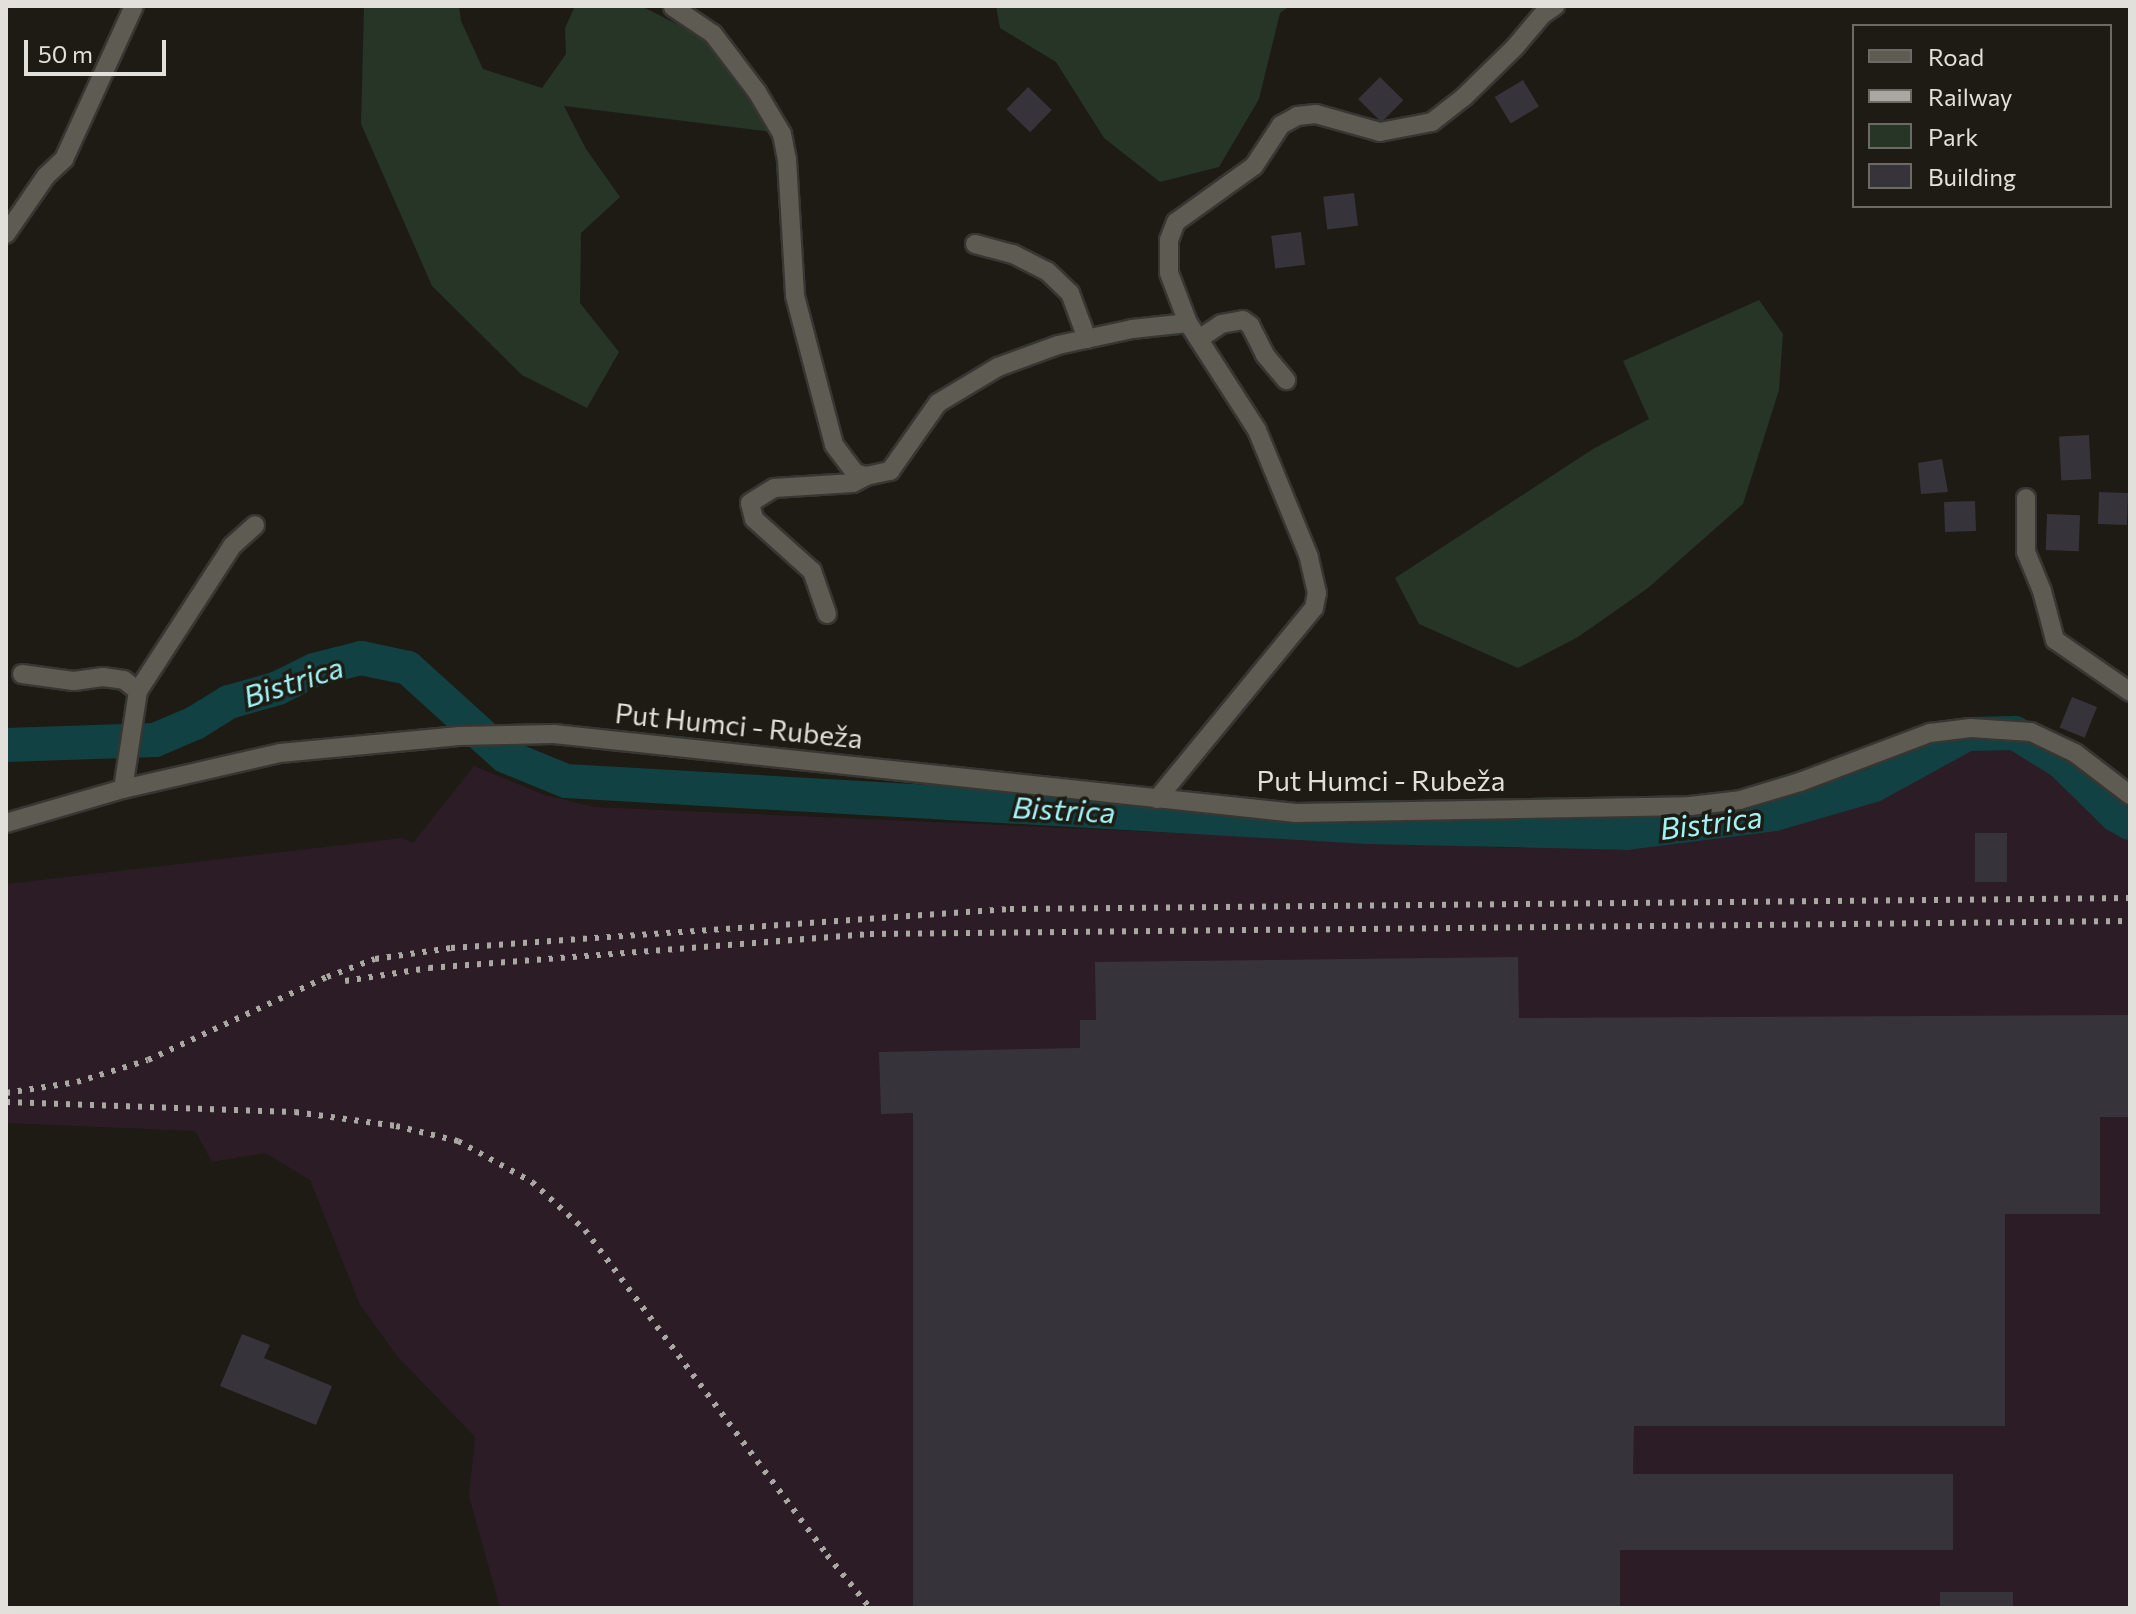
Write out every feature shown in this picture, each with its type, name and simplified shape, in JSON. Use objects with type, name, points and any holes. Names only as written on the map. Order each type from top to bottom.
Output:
[{"type":"street","points":[[6,234],[46,176],[64,159],[134,6]]},
{"type":"street","points":[[1157,799],[1314,608],[1317,593],[1309,557],[1257,430],[1193,331],[1168,265],[1169,240],[1176,222],[1254,166],[1281,125],[1297,116],[1316,114],[1380,132],[1432,122],[1464,97],[1515,47],[1542,15],[1555,6]]},
{"type":"street","points":[[673,7],[713,34],[757,92],[782,134],[787,160],[795,296],[834,445],[847,466],[866,476]]},
{"type":"street","points":[[975,244],[1013,254],[1047,271],[1070,293],[1087,339]]},
{"type":"street","points":[[827,614],[812,571],[754,519],[750,503],[758,494],[774,488],[853,483],[866,476],[890,471],[938,403],[998,367],[1087,339],[1132,329],[1193,331],[1243,320],[1250,325],[1265,355],[1286,380]]},
{"type":"street","points":[[2026,498],[2026,552],[2042,591],[2055,640],[2130,692]]},
{"type":"street","points":[[6,823],[123,789],[130,724],[138,691],[232,546],[255,525]]},
{"type":"street","points":[[22,674],[74,681],[103,677],[124,680],[138,691]]},
{"type":"street","name":"Put Humci - Rubeža","points":[[123,789],[280,753],[459,736],[554,734],[1296,813],[1690,806],[1740,800],[1930,733],[1971,728],[2031,732],[2075,753],[2130,795]]},
{"type":"shaded area","points":[[1990,743],[2028,749],[2062,771],[2099,819],[2130,834],[2130,1608],[500,1608],[469,1496],[475,1437],[398,1357],[360,1305],[310,1180],[265,1153],[212,1162],[195,1131],[6,1123],[6,884],[402,838],[413,843],[474,766],[542,794],[594,807],[1516,848],[1648,840],[1767,828],[1877,791],[1955,750]]},
{"type":"green space","points":[[364,6],[459,6],[461,21],[483,69],[542,88],[566,54],[565,28],[575,6],[641,6],[701,36],[772,132],[564,106],[586,149],[620,197],[581,233],[580,303],[619,352],[587,408],[522,375],[432,286],[361,124]]},
{"type":"green space","points":[[996,6],[1290,6],[1280,13],[1259,99],[1219,167],[1160,182],[1104,138],[1056,62],[1000,28]]},
{"type":"green space","points":[[1759,300],[1783,334],[1779,390],[1743,504],[1648,588],[1578,637],[1518,668],[1419,624],[1395,578],[1593,449],[1649,419],[1623,361]]},
{"type":"building","points":[[1380,77],[1403,100],[1381,122],[1358,99]]},
{"type":"building","points":[[1523,80],[1539,107],[1511,124],[1495,97]]},
{"type":"building","points":[[1028,87],[1052,110],[1030,132],[1006,109]]},
{"type":"building","points":[[1354,193],[1358,226],[1327,230],[1323,197]]},
{"type":"building","points":[[1301,232],[1305,265],[1275,268],[1271,236]]},
{"type":"building","points":[[2089,435],[2091,479],[2061,481],[2059,437]]},
{"type":"building","points":[[1942,459],[1948,492],[1921,494],[1918,463]]},
{"type":"building","points":[[2099,492],[2128,493],[2127,525],[2098,524]]},
{"type":"building","points":[[1975,501],[1976,531],[1945,532],[1944,502]]},
{"type":"building","points":[[2047,514],[2080,515],[2079,551],[2046,550]]},
{"type":"building","points":[[2072,697],[2097,707],[2085,738],[2060,728]]},
{"type":"building","points":[[1975,833],[2007,833],[2007,882],[1975,882]]},
{"type":"building","points":[[1518,957],[1519,1018],[2130,1015],[2130,1117],[2100,1117],[2100,1214],[2005,1214],[2005,1426],[1634,1426],[1633,1474],[1953,1474],[1953,1550],[1620,1550],[1620,1608],[913,1608],[913,1113],[881,1114],[879,1052],[1080,1048],[1080,1020],[1096,1020],[1095,962]]},
{"type":"building","points":[[242,1334],[270,1345],[264,1358],[332,1386],[316,1425],[220,1386]]},
{"type":"building","points":[[1940,1592],[2013,1592],[2013,1608],[1940,1608]]},
{"type":"waterway","name":"Bistrica","points":[[6,745],[155,740],[195,723],[229,702],[278,688],[314,670],[361,658],[408,668],[505,756],[566,781],[1368,827],[1627,833],[1775,814],[1874,785],[1967,734],[2015,733],[2062,762],[2116,815],[2130,823]]},
{"type":"railway","points":[[6,1093],[77,1082],[148,1060],[327,977],[375,959],[451,948],[1010,909],[2130,898]]},
{"type":"railway","points":[[345,981],[429,968],[870,934],[2130,921]]},
{"type":"railway","points":[[6,1102],[295,1112],[396,1126],[458,1141],[532,1182],[585,1230],[827,1555],[870,1608]]}]
